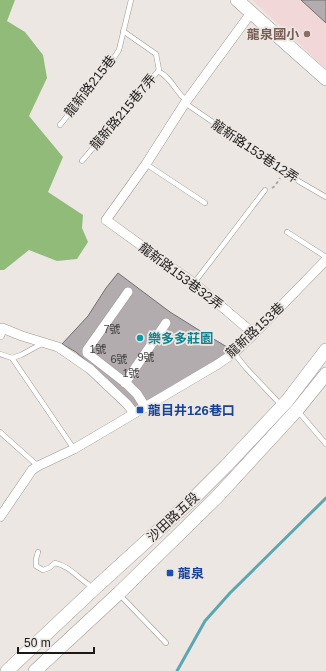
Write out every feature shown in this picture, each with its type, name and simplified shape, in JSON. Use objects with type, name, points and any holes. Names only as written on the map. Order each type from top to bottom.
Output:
[{"type":"street","points":[[236,0],[326,79]]},
{"type":"street","points":[[146,164],[186,102],[251,13]]},
{"type":"street","name":"龍新路153巷32弄","points":[[146,164],[106,220],[194,283],[254,334]]},
{"type":"street","name":"龍新路153巷","points":[[38,466],[74,450],[134,413],[146,408],[234,353],[326,260]]},
{"type":"street","points":[[128,292],[87,350],[87,353],[137,394],[146,408]]},
{"type":"street","points":[[125,383],[166,323]]},
{"type":"street","points":[[0,335],[2,328],[58,347],[90,369],[128,404],[134,413]]},
{"type":"street","name":"沙田路五段","points":[[35,671],[116,596],[217,497],[290,410],[326,350]]},
{"type":"street","name":"沙田路五段","points":[[7,671],[94,584],[194,498],[231,461],[290,410],[326,374]]},
{"type":"street","points":[[0,516],[32,470],[38,466]]},
{"type":"street","points":[[94,584],[116,596]]},
{"type":"lane","name":"龍新路215巷","points":[[60,125],[113,59],[118,50],[131,0]]},
{"type":"lane","name":"龍新路215巷7弄","points":[[82,161],[159,70],[156,54],[123,31]]},
{"type":"lane","name":"龍新路153巷12弄","points":[[158,71],[170,80],[186,102],[300,182],[326,197]]},
{"type":"lane","points":[[146,164],[206,203]]},
{"type":"lane","points":[[194,283],[265,190]]},
{"type":"lane","points":[[287,232],[326,257]]},
{"type":"lane","points":[[0,354],[12,358],[44,343]]},
{"type":"lane","points":[[234,353],[246,368],[326,444]]},
{"type":"lane","points":[[12,358],[74,450]]},
{"type":"lane","points":[[0,432],[38,466]]},
{"type":"lane","points":[[38,552],[36,566],[43,570],[49,568],[55,563],[72,571],[82,580],[94,584]]},
{"type":"lane","points":[[116,596],[166,644]]},
{"type":"path","points":[[265,190],[275,186],[284,171]]},
{"type":"shaded area","name":"龍泉國小","points":[[252,0],[326,0],[326,69]]},
{"type":"green space","points":[[0,0],[15,0],[7,21],[25,32],[43,55],[47,78],[29,116],[63,157],[48,192],[83,215],[82,228],[88,242],[77,259],[57,261],[29,250],[4,270],[0,270]]},
{"type":"building","points":[[301,0],[326,0],[326,23]]},
{"type":"building","name":"樂多多莊園","points":[[118,273],[170,312],[232,350],[187,382],[135,407],[121,392],[76,352],[62,344],[88,316],[106,288]]},
{"type":"waterway","points":[[177,671],[205,621],[230,593],[326,498]]},
{"type":"place","name":"龍泉國小","points":[[307,34]]},
{"type":"place","name":"樂多多莊園","points":[[140,338]]},
{"type":"place","name":"龍目井126巷口","points":[[140,410]]},
{"type":"place","name":"龍泉","points":[[170,573]]}]
